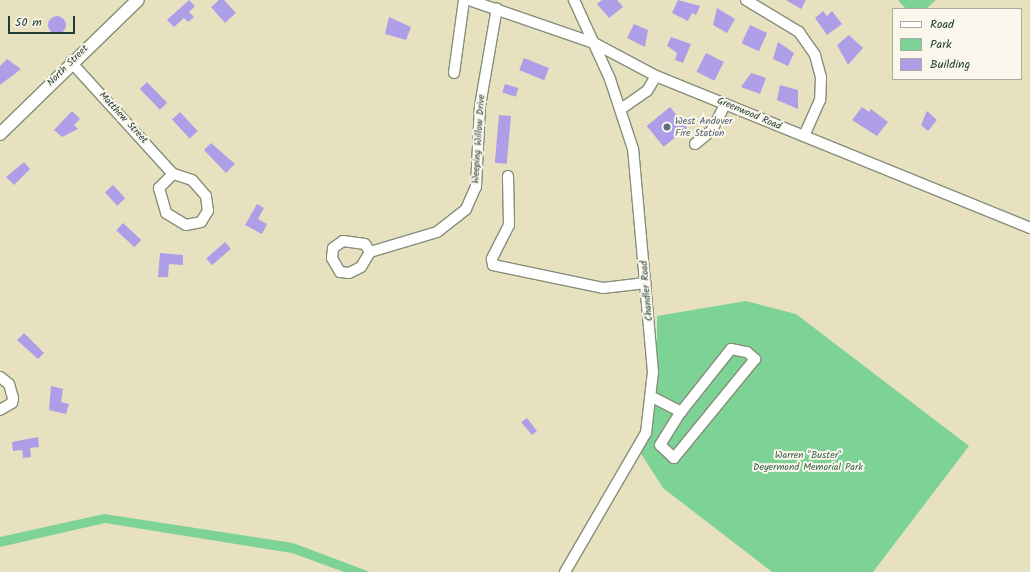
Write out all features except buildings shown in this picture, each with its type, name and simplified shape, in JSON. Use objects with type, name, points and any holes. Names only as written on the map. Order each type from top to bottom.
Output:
[{"type":"main road","name":"North Street","points":[[0,134],[71,62],[138,0]]},
{"type":"street","points":[[454,73],[464,0]]},
{"type":"street","name":"Greenwood Road","points":[[469,0],[497,8],[594,43],[656,76],[1030,228]]},
{"type":"street","name":"Chandler Road","points":[[565,572],[646,433],[652,397],[646,284],[633,149],[621,109],[594,43],[574,0]]},
{"type":"street","points":[[746,0],[799,32],[815,55],[821,77],[820,100],[804,136]]},
{"type":"street","name":"Weeping Willow Drive","points":[[370,252],[437,232],[466,209],[476,187],[480,106],[497,8]]},
{"type":"street","name":"Matthew Street","points":[[71,62],[173,174]]},
{"type":"street","points":[[621,109],[646,91],[656,76]]},
{"type":"street","points":[[695,144],[712,130],[725,104]]},
{"type":"street","points":[[173,174],[192,180],[206,196],[208,211],[201,222],[186,225],[166,213],[159,188],[173,174]]},
{"type":"street","points":[[508,176],[509,225],[493,265],[603,288],[646,284]]},
{"type":"street","points":[[731,349],[747,352],[756,359],[674,458],[660,444],[681,412],[731,349]]},
{"type":"street","points":[[0,377],[9,384],[13,398],[12,403],[0,410]]},
{"type":"street","points":[[652,397],[681,412]]},
{"type":"green space","points":[[898,0],[936,0],[927,8],[905,8]]},
{"type":"green space","name":"Warren \"Buster\" Deyermond Memorial Park","points":[[746,301],[796,314],[969,446],[873,572],[772,572],[663,488],[640,452],[657,389],[657,316]]},
{"type":"green space","points":[[104,514],[293,543],[370,572],[344,572],[292,553],[105,523],[0,547],[0,537]]},
{"type":"place","name":"West Andover Fire Station","points":[[667,127]]}]
